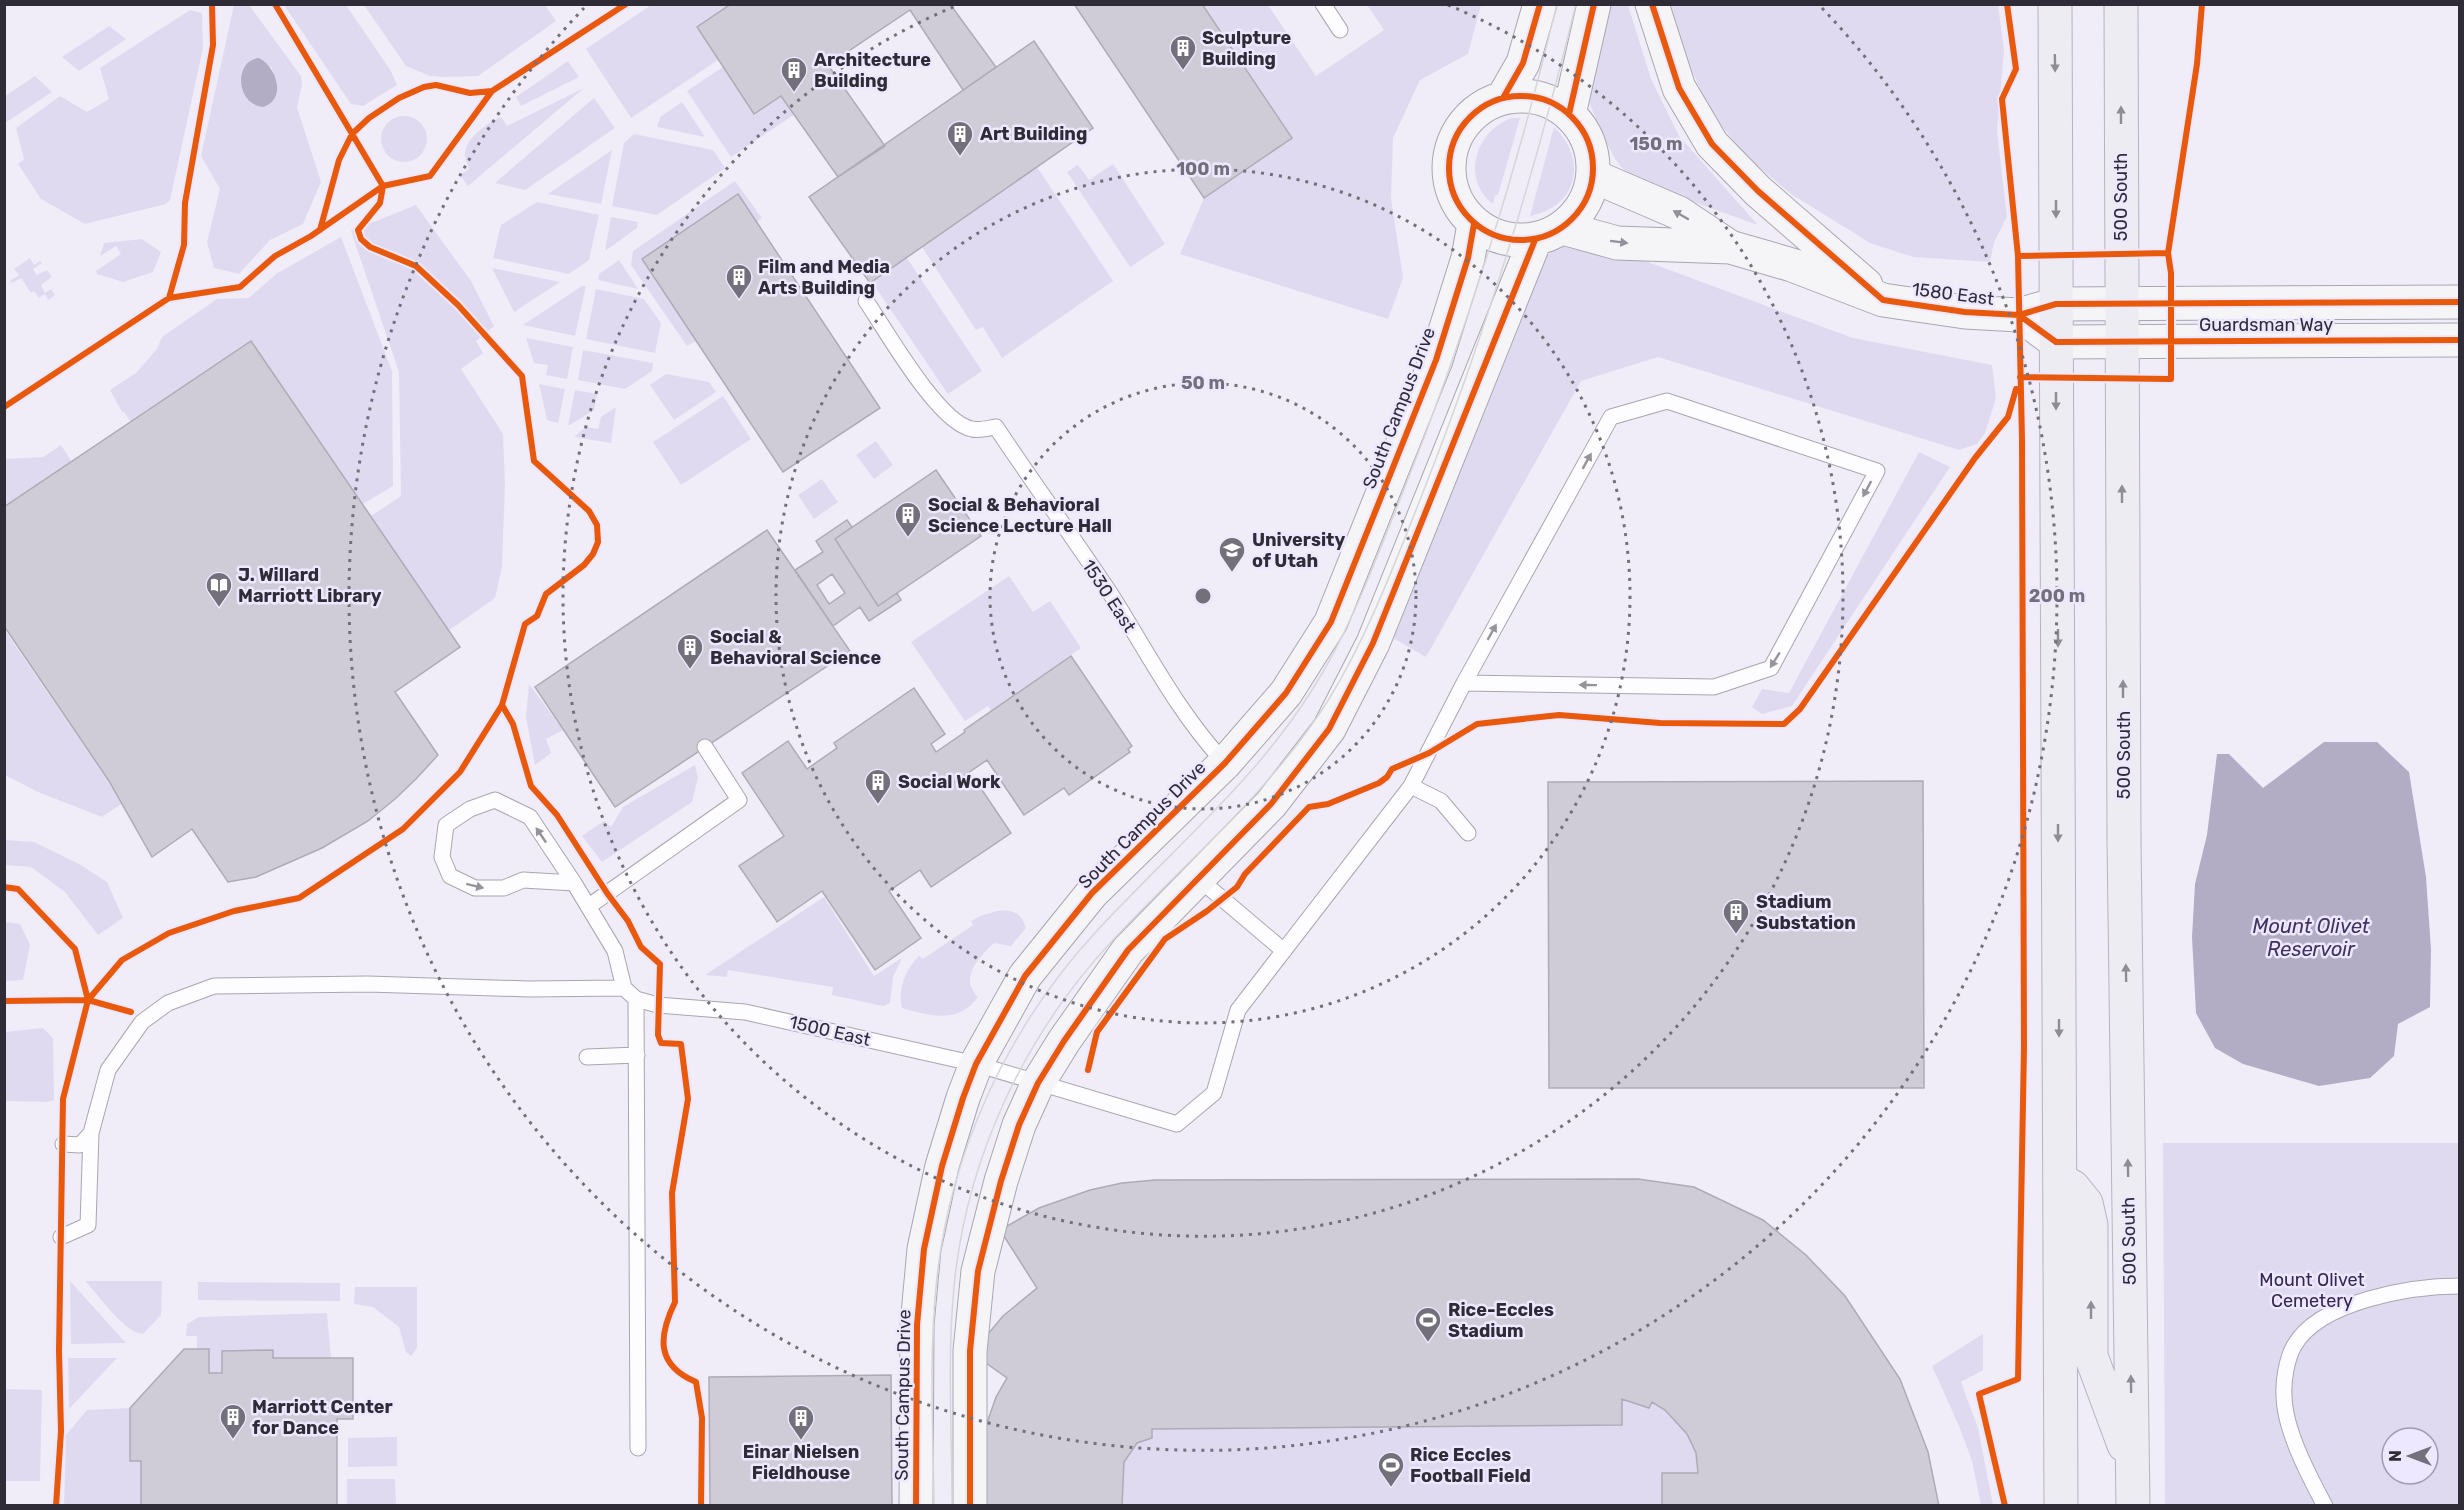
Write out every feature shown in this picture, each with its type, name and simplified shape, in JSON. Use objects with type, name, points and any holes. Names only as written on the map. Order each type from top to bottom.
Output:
[{"type":"main road","points":[[2055,4],[2061,1506]]},
{"type":"main road","name":"500 South","points":[[2121,4],[2124,842],[2133,1506]]},
{"type":"main road","points":[[2060,1180],[2073,1187],[2086,1203],[2091,1226],[2091,1356],[2132,1466]]},
{"type":"street","points":[[1503,98],[1523,63],[1540,4]]},
{"type":"street","points":[[1569,114],[1594,4]]},
{"type":"street","points":[[1652,4],[1679,88],[1712,144],[1758,191],[1883,300]]},
{"type":"street","points":[[1534,97],[1551,102],[1569,114],[1584,132],[1592,153],[1593,176],[1588,196],[1578,214],[1549,234],[1512,240],[1494,236],[1474,224],[1458,203],[1449,178],[1450,152],[1461,128],[1479,109],[1503,98],[1534,97]]},
{"type":"street","name":"1580 East","points":[[1593,176],[1679,213],[1730,247]]},
{"type":"street","name":"South Campus Drive","points":[[916,1506],[918,1325],[924,1249],[942,1166],[976,1064],[1025,976],[1092,893],[1225,763],[1286,693],[1331,622],[1436,360],[1468,258],[1474,224]]},
{"type":"street","points":[[970,1506],[970,1351],[978,1271],[1019,1125],[1038,1083],[1064,1041],[1128,950],[1271,804],[1333,722],[1373,643],[1549,234]]},
{"type":"street","name":"1580 East","points":[[1549,234],[1617,243],[1730,247],[1792,265],[1883,300],[1965,312],[2019,315]]},
{"type":"street","name":"Guardsman Way","points":[[2019,315],[2056,304],[2460,302]]},
{"type":"street","points":[[2019,315],[2056,342]]},
{"type":"street","name":"Guardsman Way","points":[[2056,342],[2460,340]]},
{"type":"lane","points":[[1323,4],[1340,30]]},
{"type":"lane","name":"1530 East","points":[[866,301],[935,402],[954,421],[972,429],[996,427],[1110,593],[1168,689],[1205,742],[1225,763]]},
{"type":"lane","points":[[1199,879],[1284,951],[1411,786],[1464,683],[1611,417],[1667,401],[1877,471],[1771,668],[1714,687],[1464,683]]},
{"type":"lane","points":[[589,906],[739,800],[705,747]]},
{"type":"lane","points":[[1411,786],[1442,801],[1468,833]]},
{"type":"lane","points":[[574,883],[524,880],[504,888],[475,888],[450,876],[442,857],[446,825],[470,809],[495,800],[530,817],[574,883],[589,906],[615,951],[624,987],[636,999],[638,1448]]},
{"type":"lane","name":"1500 East","points":[[636,999],[658,1005],[745,1012],[976,1064],[1177,1124],[1214,1093],[1238,1010],[1284,951]]},
{"type":"lane","points":[[61,1237],[88,1225],[91,1133],[108,1070],[142,1023],[168,1003],[214,986],[368,984],[529,989],[624,987]]},
{"type":"lane","points":[[587,1057],[637,1055]]},
{"type":"lane","points":[[63,1144],[80,1145],[91,1133]]},
{"type":"lane","points":[[2325,1506],[2305,1470],[2283,1396],[2294,1346],[2318,1320],[2353,1303],[2395,1294],[2460,1286]]},
{"type":"green space","points":[[234,5],[249,5],[301,76],[302,85],[297,107],[321,182],[303,224],[270,240],[239,274],[214,268],[207,242],[220,189],[201,156]],"holes":[[[256,58],[272,68],[277,91],[242,85],[247,64]]]},
{"type":"green space","points":[[284,5],[346,5],[391,71],[397,85],[363,106],[351,104]]},
{"type":"green space","points":[[364,5],[545,5],[556,21],[478,76],[430,76],[406,66]]},
{"type":"green space","points":[[651,5],[731,5],[697,27],[718,60],[631,118],[586,49]]},
{"type":"green space","points":[[1202,5],[1268,5],[1316,76],[1384,30],[1367,5],[1481,5],[1468,54],[1420,80],[1393,138],[1391,198],[1403,278],[1388,319],[1180,254],[1204,198],[1292,138]]},
{"type":"green space","points":[[1606,5],[1628,5],[1651,79],[1679,136],[1758,225],[1632,180],[1615,159],[1599,128],[1587,96]]},
{"type":"green space","points":[[1671,5],[1998,5],[2004,50],[1997,131],[2007,217],[1994,242],[1990,262],[1913,257],[1870,243],[1791,194],[1744,154],[1710,111],[1684,53]]},
{"type":"green space","points":[[190,10],[202,13],[203,48],[170,200],[166,204],[85,224],[41,199],[18,164],[24,159],[16,128],[60,96],[87,112],[109,99],[100,68]]},
{"type":"green space","points":[[109,26],[126,39],[79,71],[62,57]]},
{"type":"green space","points":[[568,61],[579,77],[521,106],[516,97]]},
{"type":"green space","points":[[723,67],[754,114],[781,96],[795,114],[731,157],[687,91]]},
{"type":"green space","points":[[35,76],[52,92],[5,123],[5,96]]},
{"type":"green space","points":[[584,88],[468,186],[460,175],[469,169],[465,157],[466,149],[478,132],[501,117],[507,126]]},
{"type":"green space","points":[[594,98],[615,128],[525,190],[495,183]]},
{"type":"green space","points":[[682,102],[705,137],[657,127],[660,117]]},
{"type":"green space","points":[[404,116],[413,117],[421,122],[426,130],[426,148],[421,156],[413,161],[404,162],[395,161],[387,156],[382,148],[381,139],[382,130],[387,122],[395,117]]},
{"type":"green space","points":[[1512,118],[1520,118],[1498,195],[1495,195],[1493,204],[1483,194],[1477,182],[1475,169],[1477,156],[1481,144],[1489,133],[1499,124]]},
{"type":"green space","points":[[1554,127],[1565,140],[1571,153],[1574,167],[1573,180],[1568,192],[1559,203],[1546,211],[1530,216]]},
{"type":"green space","points":[[634,134],[713,150],[725,168],[657,215],[612,206],[624,143]]},
{"type":"green space","points":[[612,150],[601,204],[548,194]]},
{"type":"green space","points":[[1113,164],[1165,244],[1130,267],[1067,172],[1078,165],[1089,180]]},
{"type":"green space","points":[[1037,167],[1113,281],[1002,358],[983,327],[976,330],[922,247]]},
{"type":"green space","points":[[735,181],[762,218],[757,222],[738,194],[642,259],[696,341],[687,346],[631,265],[633,251]]},
{"type":"green space","points":[[537,202],[599,215],[589,260],[569,274],[493,258],[501,225]]},
{"type":"green space","points":[[416,205],[471,281],[494,326],[476,341],[483,353],[461,369],[503,434],[505,484],[502,567],[495,598],[448,631],[371,516],[401,496],[399,372],[351,231]]},
{"type":"green space","points":[[611,217],[638,222],[637,228],[605,251]]},
{"type":"green space","points":[[341,237],[392,371],[393,486],[363,504],[251,341],[131,422],[122,412],[110,390],[136,373],[157,349],[162,337],[217,299],[249,298],[276,274]]},
{"type":"green space","points":[[142,239],[161,252],[153,272],[123,282],[97,274],[96,271],[121,254],[116,246],[100,256],[104,243]]},
{"type":"green space","points":[[1586,239],[1853,338],[1992,365],[1996,398],[1985,433],[1977,444],[1959,450],[1658,357],[1581,381],[1426,657],[1393,638],[1544,258],[1560,246]]},
{"type":"green space","points":[[30,258],[34,265],[40,261],[42,263],[33,269],[37,275],[47,270],[52,277],[41,285],[45,293],[51,289],[55,295],[48,300],[45,294],[39,298],[34,291],[31,293],[21,278],[12,283],[10,281],[19,275],[14,269]]},
{"type":"green space","points":[[907,258],[982,371],[948,394],[872,282]]},
{"type":"green space","points":[[619,260],[638,289],[598,280],[599,274]]},
{"type":"green space","points":[[492,268],[560,282],[514,312]]},
{"type":"green space","points":[[582,286],[586,286],[575,336],[523,325]]},
{"type":"green space","points":[[596,289],[644,299],[661,323],[655,353],[586,339]]},
{"type":"green space","points":[[526,338],[573,347],[567,379],[546,375],[548,365],[534,363]]},
{"type":"green space","points":[[583,350],[653,363],[652,371],[625,389],[578,380]]},
{"type":"green space","points":[[666,374],[709,382],[716,392],[674,420],[650,385]]},
{"type":"green space","points":[[539,384],[565,389],[558,423],[547,420]]},
{"type":"green space","points":[[575,390],[597,394],[594,410],[568,425]]},
{"type":"green space","points":[[723,396],[751,439],[681,485],[653,442]]},
{"type":"green space","points":[[616,407],[611,443],[574,437],[586,427],[598,429],[601,417]]},
{"type":"green space","points":[[876,441],[893,465],[874,479],[856,455]]},
{"type":"green space","points":[[61,445],[72,462],[5,507],[5,459],[43,457]]},
{"type":"green space","points":[[1919,452],[1950,467],[1792,706],[1762,714],[1752,707],[1762,689],[1789,693]]},
{"type":"green space","points":[[822,479],[838,502],[814,519],[798,495]]},
{"type":"green space","points":[[1009,576],[1033,612],[1050,601],[1081,648],[991,711],[988,706],[965,721],[911,642]]},
{"type":"green space","points":[[4,629],[123,803],[102,817],[38,792],[5,775]]},
{"type":"green space","points":[[529,684],[563,730],[546,739],[551,753],[535,765],[526,717]]},
{"type":"green space","points":[[695,765],[698,777],[692,802],[602,862],[582,836],[604,821],[611,827],[623,807]]},
{"type":"green space","points":[[5,840],[34,842],[81,865],[107,882],[123,918],[98,935],[65,892],[31,867],[5,865]]},
{"type":"green space","points":[[824,897],[874,976],[902,958],[893,977],[890,1003],[883,1006],[832,995],[833,987],[728,970],[727,977],[705,975]]},
{"type":"green space","points":[[997,911],[1019,915],[1026,928],[1011,946],[994,943],[973,968],[970,983],[978,997],[971,1006],[943,1016],[902,1008],[901,994],[904,980],[910,967],[919,956],[923,959],[973,925],[971,921]]},
{"type":"green space","points":[[5,922],[20,924],[30,945],[23,980],[5,981]]},
{"type":"green space","points":[[43,1028],[53,1038],[54,1100],[47,1102],[5,1101],[5,1032]]},
{"type":"green space","name":"Mount Olivet Cemetery","points":[[2163,1143],[2459,1143],[2459,1505],[2165,1505]]},
{"type":"green space","name":"Rice-Eccles Stadium","points":[[1638,1179],[1694,1187],[1763,1220],[1845,1296],[1900,1379],[1928,1452],[1939,1505],[975,1505],[982,1440],[991,1410],[1007,1378],[973,1353],[1003,1316],[1037,1288],[1000,1230],[1039,1208],[1090,1190]]},
{"type":"green space","points":[[70,1281],[126,1343],[71,1344]]},
{"type":"green space","points":[[85,1281],[162,1281],[161,1315],[143,1334],[136,1332],[120,1321]]},
{"type":"green space","points":[[198,1282],[340,1283],[340,1301],[198,1300]]},
{"type":"green space","points":[[355,1287],[417,1287],[417,1348],[411,1356],[406,1352],[399,1327],[373,1307],[354,1304]]},
{"type":"green space","points":[[327,1313],[331,1358],[273,1358],[272,1350],[222,1351],[222,1373],[209,1373],[197,1350],[197,1336],[186,1336],[187,1324],[199,1317]]},
{"type":"green space","points":[[1983,1334],[1983,1370],[1961,1382],[1978,1428],[1993,1505],[1981,1505],[1972,1461],[1932,1366]]},
{"type":"green space","points":[[68,1358],[117,1358],[69,1409]]},
{"type":"green space","points":[[5,1389],[42,1390],[40,1481],[5,1481]]},
{"type":"green space","points":[[130,1408],[130,1460],[141,1461],[141,1505],[64,1506],[66,1435],[87,1410]]},
{"type":"green space","points":[[397,1437],[397,1466],[348,1467],[348,1438]]},
{"type":"green space","points":[[347,1479],[395,1479],[396,1505],[347,1505]]},
{"type":"water","points":[[259,58],[271,68],[277,83],[275,98],[263,107],[247,98],[241,82],[245,66]]},
{"type":"water","name":"Mount Olivet Reservoir","points":[[2324,742],[2377,742],[2409,772],[2426,877],[2431,950],[2430,1007],[2398,1024],[2394,1056],[2370,1078],[2319,1086],[2243,1064],[2215,1048],[2196,1013],[2192,937],[2195,884],[2207,835],[2217,754],[2229,754],[2263,788]]},
{"type":"building","name":"Architecture Building","points":[[731,4],[950,4],[996,67],[963,90],[910,10],[828,65],[885,146],[838,177],[781,96],[754,114],[697,27]]},
{"type":"building","name":"Sculpture Building","points":[[1074,4],[1202,4],[1292,138],[1204,198]]},
{"type":"building","name":"Art Building","points":[[1034,41],[1093,128],[870,283],[809,197]]},
{"type":"building","name":"Film and Media Arts Building","points":[[738,194],[880,408],[783,472],[642,259]]},
{"type":"building","name":"J. Willard Marriott Library","points":[[251,341],[460,647],[395,692],[438,755],[416,779],[368,821],[322,848],[256,877],[228,882],[192,829],[152,857],[109,781],[4,626],[4,507]]},
{"type":"building","name":"Social & Behavioral Science Lecture Hall","points":[[936,470],[981,536],[878,606],[835,539]]},
{"type":"building","points":[[847,520],[852,527],[835,539],[878,606],[897,593],[901,600],[869,621],[860,607],[833,626],[795,570],[823,552],[816,541]],"holes":[[[832,574],[845,593],[829,604],[817,585]]]},
{"type":"building","name":"Social & Behavioral Science","points":[[767,530],[850,651],[615,807],[535,687]]},
{"type":"building","name":"Social Work","points":[[1071,656],[1132,746],[1128,749],[1130,752],[1069,795],[1064,788],[1024,815],[987,760],[955,782],[960,788],[974,778],[1011,833],[931,887],[920,870],[889,891],[921,938],[875,970],[822,891],[777,922],[739,866],[784,836],[742,773],[788,741],[807,769],[837,748],[834,743],[914,688],[945,734],[931,744],[936,752]]},
{"type":"building","name":"Stadium Substation","points":[[1923,781],[1924,1088],[1549,1088],[1548,782]]},
{"type":"building","name":"Rice-Eccles Stadium","points":[[1638,1179],[1694,1187],[1763,1220],[1806,1255],[1845,1296],[1900,1379],[1928,1452],[1939,1506],[1662,1506],[1662,1473],[1698,1473],[1696,1453],[1687,1434],[1665,1410],[1652,1402],[1649,1408],[1622,1399],[1622,1425],[1152,1429],[1152,1438],[1137,1443],[1124,1462],[1122,1506],[975,1506],[981,1440],[996,1397],[1007,1378],[972,1353],[1003,1316],[1037,1288],[1000,1230],[1039,1208],[1090,1190],[1122,1183],[1155,1180]]},
{"type":"building","name":"Marriott Center for Dance","points":[[184,1349],[209,1349],[209,1373],[222,1373],[222,1351],[273,1350],[273,1358],[353,1358],[353,1419],[337,1419],[337,1506],[141,1506],[141,1461],[130,1461],[130,1408]]},
{"type":"building","name":"Einar Nielsen Fieldhouse","points":[[891,1375],[892,1506],[710,1506],[709,1377]]},
{"type":"tram line","points":[[934,1506],[932,1369],[936,1287],[953,1190],[986,1098],[1008,1054],[1062,971],[1122,904],[1237,787],[1264,756],[1312,690],[1339,643],[1403,492],[1469,312],[1525,128],[1557,4]]},
{"type":"tram line","points":[[952,1506],[950,1369],[954,1287],[971,1192],[1004,1102],[1051,1018],[1080,979],[1139,912],[1254,796],[1306,733],[1343,675],[1379,602],[1466,378],[1507,255],[1576,4]]},
{"type":"cycle path","points":[[169,298],[184,245],[185,203],[213,45],[212,4]]},
{"type":"cycle path","points":[[56,1506],[61,1431],[59,1351],[63,1099],[88,1000],[122,960],[169,933],[234,911],[299,898],[403,829],[460,772],[502,705],[525,624],[537,616],[546,594],[584,565],[593,554],[598,542],[597,525],[589,511],[534,461],[522,376],[458,305],[416,266],[370,247],[361,239],[358,230],[380,203],[383,186],[275,4]]},
{"type":"cycle path","points":[[4,407],[169,298],[240,287],[275,256],[311,236],[383,186],[430,176],[492,91],[626,4]]},
{"type":"cycle path","points":[[1503,98],[1523,63],[1540,4]]},
{"type":"cycle path","points":[[1569,114],[1594,4]]},
{"type":"cycle path","points":[[1652,4],[1679,88],[1712,144],[1758,191],[1883,300],[1965,312],[2019,315],[2056,304],[2460,302]]},
{"type":"cycle path","points":[[2005,1506],[1979,1394],[2018,1379],[2024,1047],[2022,439],[2018,256],[2002,99],[2016,69],[2007,4]]},
{"type":"cycle path","points":[[2020,377],[2171,379],[2171,273],[2168,253],[2197,64],[2202,4]]},
{"type":"cycle path","points":[[320,230],[339,160],[352,134],[369,118],[399,98],[424,87],[436,85],[470,93],[492,91]]},
{"type":"cycle path","points":[[1521,96],[1549,101],[1572,117],[1588,140],[1593,168],[1588,196],[1572,219],[1549,235],[1521,240],[1493,235],[1470,219],[1454,196],[1449,168],[1454,140],[1470,117],[1493,101],[1521,96]]},
{"type":"cycle path","points":[[916,1506],[917,1325],[924,1249],[942,1166],[976,1064],[1025,976],[1092,893],[1225,763],[1286,693],[1331,622],[1436,360],[1468,258],[1474,224]]},
{"type":"cycle path","points":[[970,1506],[970,1351],[978,1271],[1001,1181],[1019,1125],[1038,1083],[1064,1041],[1128,950],[1271,804],[1329,729],[1373,643],[1535,240]]},
{"type":"cycle path","points":[[2018,256],[2168,253]]},
{"type":"cycle path","points":[[2019,315],[2056,342],[2460,340]]},
{"type":"cycle path","points":[[1088,1070],[1097,1032],[1165,939],[1207,911],[1237,887],[1245,874],[1309,807],[1328,804],[1379,783],[1392,769],[1429,753],[1477,724],[1559,715],[1660,723],[1784,724],[1800,709],[1975,458],[2008,417],[2016,389]]},
{"type":"cycle path","points":[[502,705],[513,724],[531,786],[557,815],[607,893],[628,921],[641,947],[660,964],[658,1035],[661,1043],[681,1044],[688,1099],[672,1193],[675,1302],[665,1327],[664,1349],[673,1367],[696,1382],[702,1418],[701,1506]]},
{"type":"cycle path","points":[[4,887],[18,889],[75,949],[88,1000]]},
{"type":"cycle path","points":[[4,1001],[88,1000],[131,1012]]},
{"type":"place","name":"Sculpture Building","points":[[1183,71]]},
{"type":"place","name":"Architecture Building","points":[[794,93]]},
{"type":"place","name":"Art Building","points":[[960,157]]},
{"type":"place","name":"Film and Media Arts Building","points":[[739,300]]},
{"type":"place","name":"Social & Behavioral Science Lecture Hall","points":[[908,538]]},
{"type":"place","name":"University of Utah","points":[[1232,573]]},
{"type":"place","name":"J. Willard Marriott Library","points":[[219,608]]},
{"type":"place","name":"Social & Behavioral Science","points":[[690,670]]},
{"type":"place","name":"Social Work","points":[[878,805]]},
{"type":"place","name":"Stadium Substation","points":[[1736,935]]},
{"type":"place","name":"Rice-Eccles Stadium","points":[[1428,1343]]},
{"type":"place","name":"Marriott Center for Dance","points":[[233,1440]]},
{"type":"place","name":"Einar Nielsen Fieldhouse","points":[[801,1441]]},
{"type":"place","name":"Rice Eccles Football Field","points":[[1391,1488]]}]
